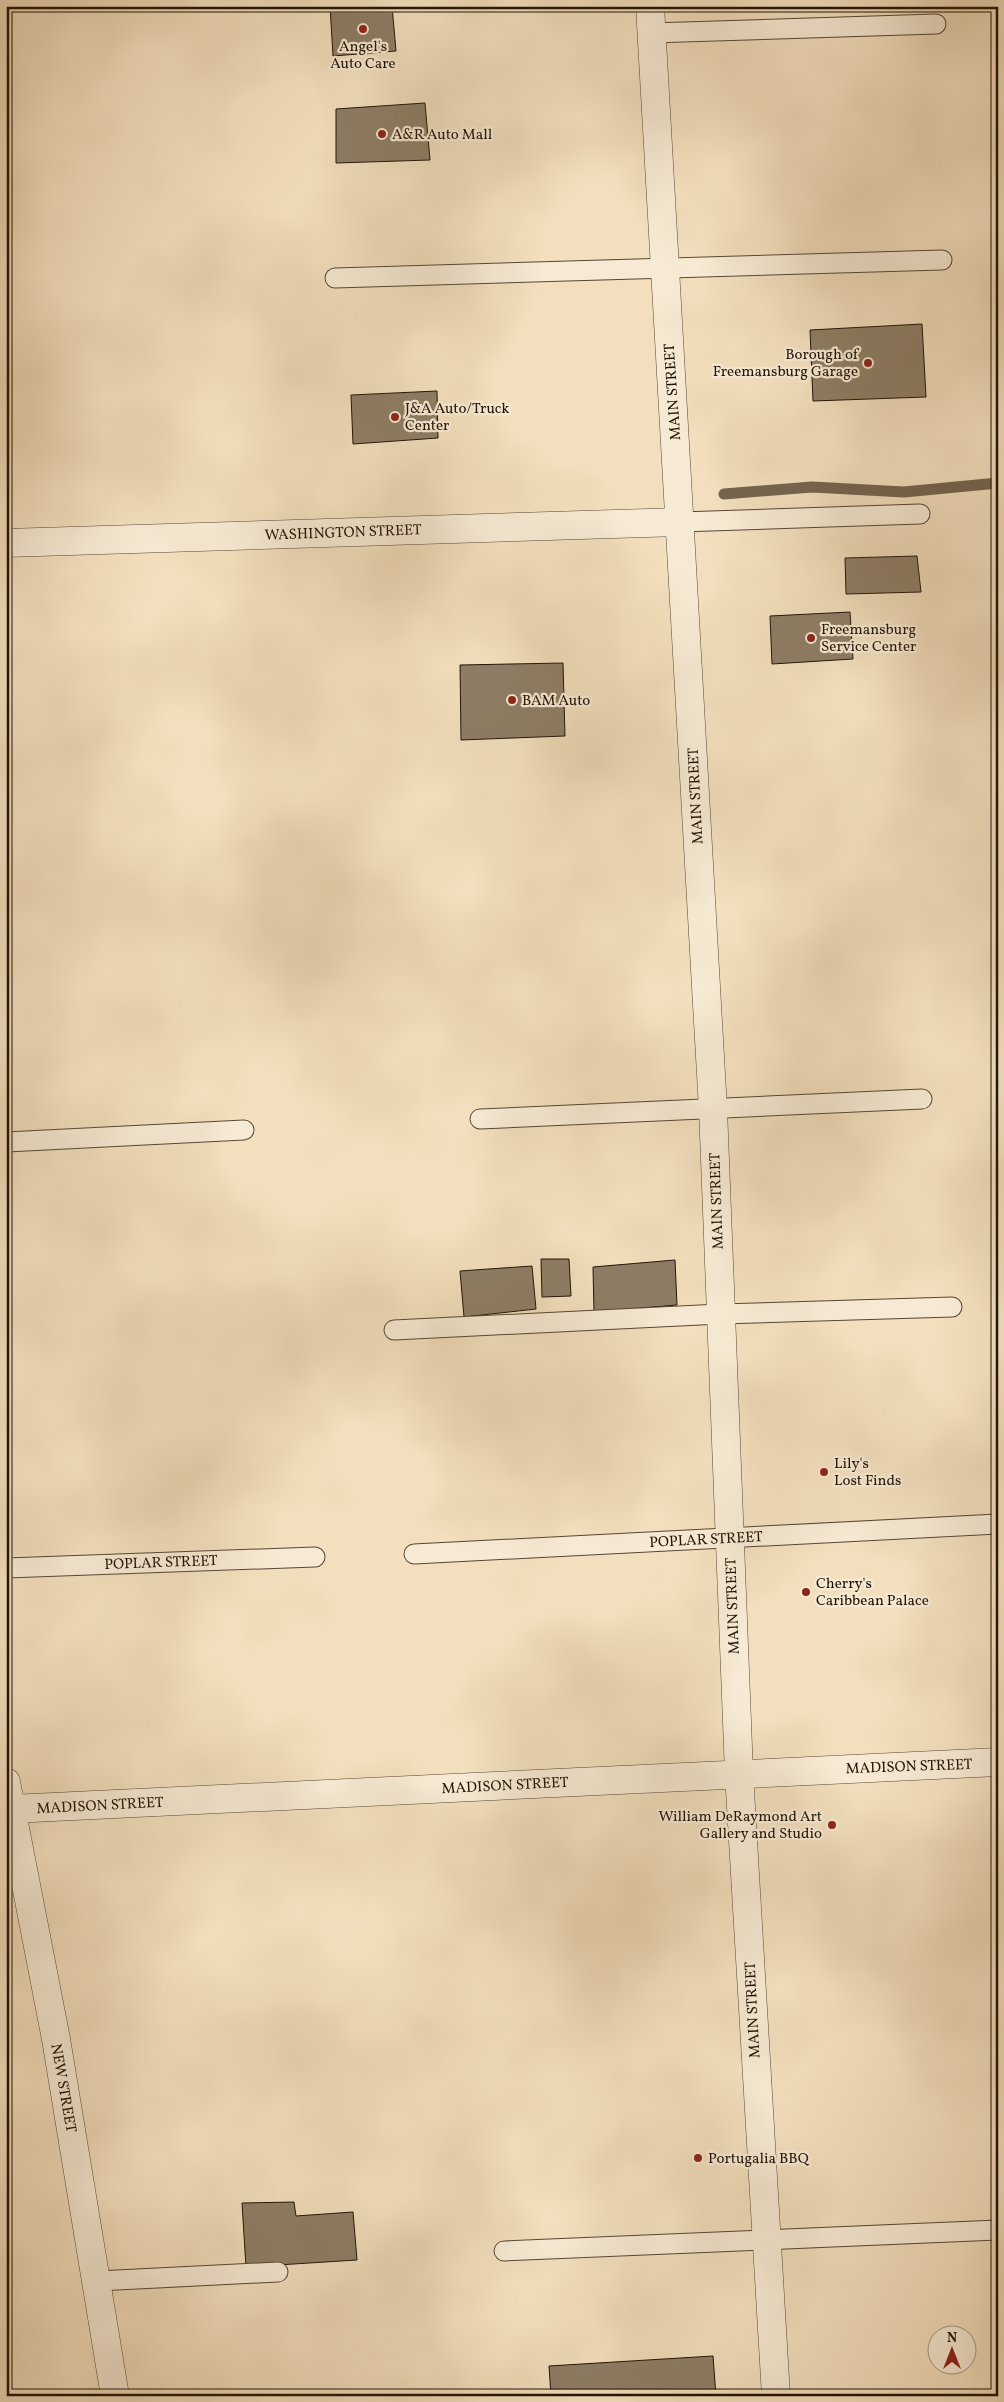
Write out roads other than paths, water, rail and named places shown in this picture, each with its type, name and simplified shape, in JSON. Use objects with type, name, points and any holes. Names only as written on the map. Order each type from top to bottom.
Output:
[{"type":"street","name":"MAIN STREET","points":[[651,19],[712,1109],[739,1773],[765,2240],[776,2396]]},
{"type":"street","name":"WASHINGTON STREET","points":[[6,543],[680,522]]},
{"type":"street","name":"MADISON STREET","points":[[11,1809],[998,1762]]},
{"type":"street","name":"NEW STREET","points":[[6,1782],[56,2039],[115,2396]]},
{"type":"lane","points":[[651,19],[936,24]]},
{"type":"lane","points":[[335,278],[942,260]]},
{"type":"lane","points":[[680,522],[920,514]]},
{"type":"lane","points":[[480,1120],[922,1099]]},
{"type":"lane","points":[[6,1142],[244,1130]]},
{"type":"lane","points":[[394,1330],[720,1314],[952,1307]]},
{"type":"lane","name":"POPLAR STREET","points":[[414,1554],[998,1524]]},
{"type":"lane","name":"POPLAR STREET","points":[[6,1568],[315,1557]]},
{"type":"lane","points":[[504,2251],[998,2230]]},
{"type":"lane","points":[[97,2281],[278,2272]]},
{"type":"waterway","points":[[724,494],[812,487],[904,492],[998,483]]},
{"type":"place","name":"Angel's Auto Care","points":[[363,29]]},
{"type":"place","name":"A&R Auto Mall","points":[[382,134]]},
{"type":"place","name":"Borough of Freemansburg Garage","points":[[868,363]]},
{"type":"place","name":"J&A Auto/Truck Center","points":[[395,417]]},
{"type":"place","name":"Freemansburg Service Center","points":[[811,638]]},
{"type":"place","name":"BAM Auto","points":[[512,700]]},
{"type":"place","name":"Lily's Lost Finds","points":[[824,1472]]},
{"type":"place","name":"Cherry's Caribbean Palace","points":[[806,1592]]},
{"type":"place","name":"William DeRaymond Art Gallery and Studio","points":[[832,1825]]},
{"type":"place","name":"Portugalia BBQ","points":[[698,2158]]}]
